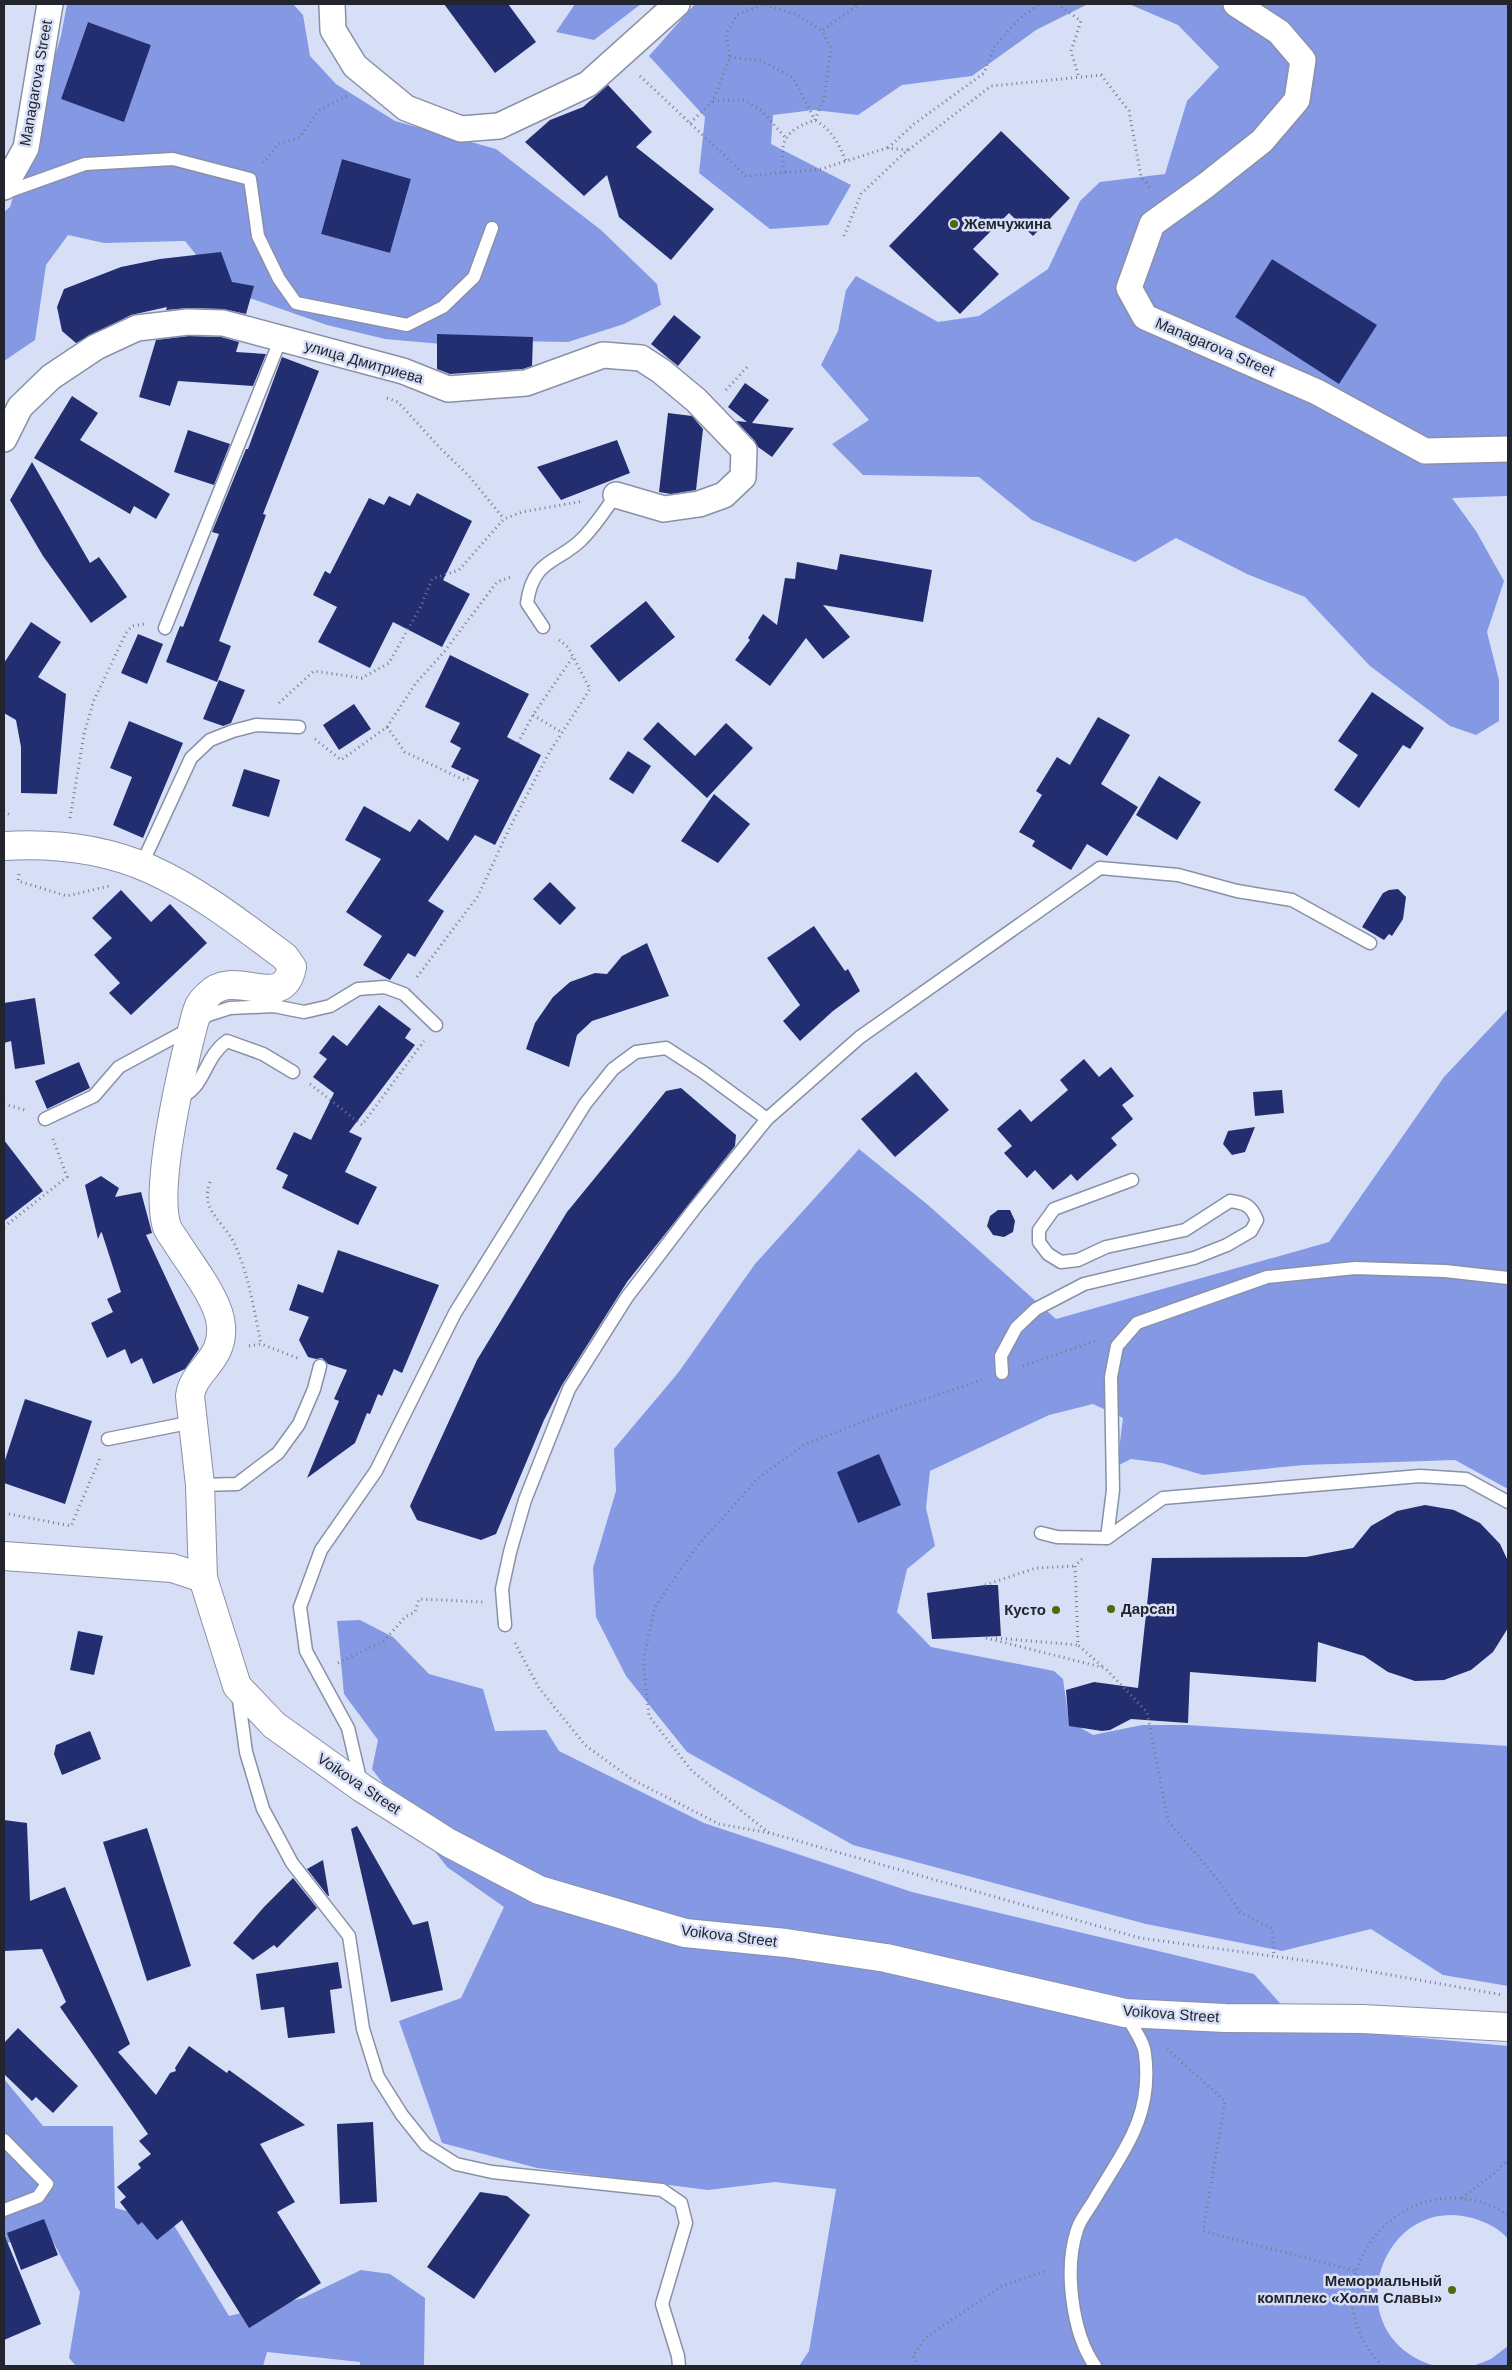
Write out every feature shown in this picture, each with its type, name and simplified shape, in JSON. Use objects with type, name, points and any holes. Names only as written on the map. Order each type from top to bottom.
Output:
[{"type":"street","name":"Managarova Street","points":[[4,187],[26,148],[50,4]]},
{"type":"street","points":[[332,4],[333,30],[356,66],[406,108],[461,129],[499,126],[588,84],[677,4]]},
{"type":"street","name":"Managarova Street","points":[[1236,4],[1279,32],[1303,60],[1297,100],[1262,141],[1152,224],[1129,288],[1145,317],[1317,392],[1425,451],[1508,449]]},
{"type":"street","name":"улица Дмитриева","points":[[4,439],[20,406],[51,377],[96,347],[137,328],[188,322],[222,323],[404,371],[448,389],[526,383],[603,355],[641,358],[661,371],[708,412],[744,450],[744,477],[724,495],[700,504],[664,509],[616,495]]},
{"type":"street","points":[[4,846],[28,845],[94,850],[141,866]]},
{"type":"street","name":"Voikova Street","points":[[141,866],[212,904],[285,957],[292,967],[290,980],[282,988],[273,990],[239,984],[227,985],[213,990],[198,1008],[178,1098],[165,1171],[164,1198],[167,1227],[215,1305],[221,1325],[219,1346],[214,1358],[191,1390],[200,1485],[203,1578],[237,1686],[274,1725],[362,1788],[449,1842],[540,1890],[685,1933],[786,1943],[886,1958],[1125,2013],[1225,2018],[1363,2019],[1508,2027]]},
{"type":"street","points":[[4,1556],[172,1568],[203,1578]]},
{"type":"lane","points":[[4,194],[85,164],[173,159],[250,179],[258,236],[279,279],[296,303],[407,325],[443,307],[474,277],[492,228]]},
{"type":"lane","points":[[165,628],[281,338]]},
{"type":"lane","points":[[543,627],[527,603],[529,588],[546,562],[580,541],[616,495]]},
{"type":"lane","points":[[141,866],[191,758],[210,740],[233,730],[256,725],[299,727]]},
{"type":"lane","points":[[505,1625],[502,1589],[510,1552],[525,1500],[569,1389],[627,1297],[766,1119],[860,1037],[1100,868],[1178,875],[1237,891],[1292,900],[1370,943]]},
{"type":"lane","points":[[45,1119],[94,1096],[119,1067],[193,1027],[208,1015],[230,1008],[274,1006],[304,1012],[330,1006],[358,989],[386,987],[404,994],[436,1025]]},
{"type":"lane","points":[[178,1098],[188,1095],[202,1077],[216,1049],[227,1041],[263,1054],[293,1072]]},
{"type":"lane","points":[[362,1788],[348,1728],[306,1651],[300,1607],[321,1550],[376,1471],[455,1312],[585,1104],[613,1069],[636,1052],[666,1048],[703,1072],[766,1119]]},
{"type":"lane","points":[[1002,1373],[1000,1356],[1016,1328],[1036,1309],[1084,1284],[1194,1258],[1227,1245],[1251,1231],[1257,1220],[1252,1209],[1246,1203],[1230,1201],[1184,1230],[1106,1247],[1078,1260],[1061,1262],[1048,1254],[1039,1242],[1039,1230],[1054,1209],[1132,1180]]},
{"type":"lane","points":[[1108,1538],[1113,1490],[1111,1377],[1117,1346],[1137,1323],[1267,1277],[1355,1268],[1445,1271],[1508,1278]]},
{"type":"lane","points":[[200,1485],[237,1484],[278,1453],[299,1424],[314,1389],[320,1366]]},
{"type":"lane","points":[[108,1439],[193,1422]]},
{"type":"lane","points":[[1041,1533],[1057,1537],[1108,1538],[1163,1498],[1420,1476],[1466,1479],[1508,1502]]},
{"type":"lane","points":[[237,1686],[246,1752],[263,1809],[292,1863],[349,1936],[363,2029],[378,2077],[402,2116],[426,2145],[456,2164],[492,2172],[662,2190],[681,2203],[686,2223],[662,2304],[679,2366]]},
{"type":"lane","points":[[1094,2366],[1089,2358],[1077,2324],[1070,2283],[1077,2230],[1134,2136],[1146,2093],[1145,2052],[1125,2013]]},
{"type":"lane","points":[[4,2140],[47,2184],[38,2197],[4,2210]]},
{"type":"path","points":[[690,123],[713,101],[730,57],[726,34],[737,15],[764,4],[798,15],[822,31],[831,48],[824,99],[815,120],[802,125],[785,137],[781,153],[785,172]]},
{"type":"path","points":[[822,31],[859,4]]},
{"type":"path","points":[[888,148],[914,124],[984,73],[994,48],[1020,18],[1040,4]]},
{"type":"path","points":[[1057,4],[1081,21],[1071,51],[1078,78]]},
{"type":"path","points":[[619,56],[746,176],[821,169],[888,148],[908,150]]},
{"type":"path","points":[[730,57],[762,61],[793,78],[815,120],[826,127],[837,138],[846,161]]},
{"type":"path","points":[[844,236],[861,194],[908,150],[992,86],[1101,76],[1129,111],[1141,177],[1170,211]]},
{"type":"path","points":[[279,144],[300,137],[318,110],[345,96],[352,98]]},
{"type":"path","points":[[713,101],[744,100],[762,111],[785,137]]},
{"type":"path","points":[[708,412],[749,365]]},
{"type":"path","points":[[381,396],[398,402],[441,449],[469,476],[504,519]]},
{"type":"path","points":[[256,725],[314,671],[362,678],[389,663],[421,606],[432,579],[459,570],[504,519],[522,512],[616,495]]},
{"type":"path","points":[[299,727],[341,760],[387,727],[416,683],[444,652],[497,582],[546,562]]},
{"type":"path","points":[[64,848],[84,734],[102,684],[126,633],[132,626],[140,624],[165,628]]},
{"type":"path","points":[[404,994],[478,896],[510,827],[561,732],[590,689],[568,648],[543,627]]},
{"type":"path","points":[[518,743],[533,715],[572,658]]},
{"type":"path","points":[[533,715],[561,732]]},
{"type":"path","points":[[387,727],[405,752],[464,780],[472,777]]},
{"type":"path","points":[[18,881],[67,896],[115,885]]},
{"type":"path","points":[[293,1072],[362,1125],[436,1025]]},
{"type":"path","points":[[4,1104],[20,1108]]},
{"type":"path","points":[[4,1227],[66,1178],[45,1119]]},
{"type":"path","points":[[210,1182],[206,1195],[210,1209],[234,1242],[244,1268],[261,1344]]},
{"type":"path","points":[[770,1833],[692,1771],[649,1716],[643,1661],[655,1607],[694,1550],[758,1478],[804,1445],[895,1409],[1068,1352],[1137,1323]]},
{"type":"path","points":[[243,1347],[261,1344],[320,1366]]},
{"type":"path","points":[[4,1513],[70,1526],[108,1439]]},
{"type":"path","points":[[985,1585],[1036,1568],[1076,1566],[1108,1538]]},
{"type":"path","points":[[1076,1566],[1078,1645]]},
{"type":"path","points":[[317,1674],[384,1641],[405,1617],[415,1612],[419,1599],[503,1602]]},
{"type":"path","points":[[505,1625],[540,1688],[585,1745],[634,1780],[719,1824],[770,1833],[1140,1938],[1274,1956],[1508,1996]]},
{"type":"path","points":[[1105,1668],[986,1638],[1078,1645],[1105,1668],[1147,1712],[1168,1821],[1219,1881],[1240,1912],[1272,1929],[1274,1956]]},
{"type":"path","points":[[1160,2043],[1225,2101],[1203,2231],[1356,2271]]},
{"type":"path","points":[[1462,2198],[1496,2172],[1508,2158]]},
{"type":"path","points":[[1382,2366],[1368,2350],[1358,2330],[1354,2308],[1356,2271],[1368,2245],[1381,2227],[1398,2213],[1418,2204],[1440,2198],[1462,2198],[1484,2203],[1508,2216]]},
{"type":"path","points":[[919,2366],[914,2356],[925,2338],[1002,2286],[1072,2261]]},
{"type":"shaded area","points":[[67,4],[293,4],[303,15],[310,56],[336,84],[395,121],[496,149],[601,230],[657,284],[661,305],[624,324],[568,342],[508,341],[487,348],[385,339],[327,325],[224,289],[185,241],[104,243],[68,235],[46,265],[35,340],[4,361],[4,212],[10,207],[61,36]],"holes":[[[88,22],[151,45],[124,121],[61,99]],[[342,159],[411,179],[390,253],[321,234]]]},
{"type":"shaded area","points":[[575,4],[641,4],[594,40],[556,32]]},
{"type":"shaded area","points":[[695,4],[1088,4],[1036,30],[972,76],[902,85],[858,115],[814,110],[773,115],[771,144],[851,185],[828,225],[770,229],[699,173],[705,117],[649,56]]},
{"type":"shaded area","points":[[1129,4],[1508,4],[1508,496],[1452,498],[1476,531],[1504,581],[1487,632],[1499,680],[1499,721],[1476,735],[1450,726],[1370,666],[1305,597],[1247,574],[1176,538],[1135,562],[1032,520],[979,477],[863,475],[832,444],[869,420],[821,365],[838,331],[846,290],[856,276],[938,322],[979,316],[1048,269],[1080,201],[1100,182],[1165,174],[1187,101],[1219,67],[1178,25]],"holes":[[[1272,259],[1376,325],[1339,383],[1235,317]]]},
{"type":"shaded area","points":[[1508,1009],[1508,1489],[1455,1460],[1304,1465],[1203,1475],[1162,1463],[1131,1459],[1117,1466],[1123,1418],[1093,1404],[1049,1415],[930,1471],[926,1508],[935,1546],[907,1569],[897,1612],[931,1647],[1054,1671],[1063,1679],[1069,1721],[1093,1735],[1142,1725],[1187,1725],[1508,1746],[1508,1986],[1443,1975],[1371,1929],[1282,1951],[1146,1924],[853,1845],[687,1752],[626,1676],[596,1617],[593,1568],[616,1491],[614,1449],[678,1373],[755,1264],[859,1149],[928,1205],[1056,1319],[1329,1242],[1444,1077]]},
{"type":"shaded area","points":[[360,1620],[393,1637],[429,1674],[483,1689],[495,1731],[546,1730],[559,1751],[704,1823],[912,1892],[1254,1974],[1301,2027],[1508,2046],[1508,2239],[1496,2229],[1472,2218],[1440,2216],[1413,2226],[1393,2246],[1381,2271],[1378,2299],[1385,2326],[1404,2350],[1435,2366],[799,2366],[809,2351],[836,2189],[775,2182],[708,2190],[537,2168],[442,2143],[399,2021],[461,1998],[504,1907],[447,1867],[372,1769],[378,1740],[344,1694],[337,1621]]},
{"type":"shaded area","points":[[4,2079],[43,2126],[113,2126],[115,2208],[172,2222],[229,2316],[303,2298],[361,2270],[390,2274],[425,2298],[424,2366],[360,2366],[360,2362],[267,2352],[263,2366],[76,2366],[69,2358],[80,2292],[51,2238],[4,2243]]},
{"type":"shaded area","points":[[1508,2346],[1508,2366],[1473,2366],[1491,2359]]},
{"type":"building","points":[[444,4],[508,4],[536,42],[495,73]]},
{"type":"building","points":[[88,22],[151,45],[124,122],[61,99]]},
{"type":"building","points":[[608,85],[652,132],[636,147],[714,209],[671,260],[619,217],[607,175],[584,196],[525,142],[550,120],[583,107]]},
{"type":"building","name":"Жемчужина","points":[[1001,131],[1070,198],[1033,236],[1009,213],[973,249],[999,274],[960,314],[889,246]]},
{"type":"building","points":[[342,159],[411,179],[390,253],[321,234]]},
{"type":"building","points":[[221,252],[232,282],[254,286],[246,314],[223,309],[188,308],[166,310],[167,307],[131,315],[76,343],[62,331],[57,307],[64,289],[121,267],[160,259]]},
{"type":"building","points":[[1272,259],[1377,325],[1339,384],[1235,317]]},
{"type":"building","points":[[674,315],[701,337],[678,366],[651,344]]},
{"type":"building","points":[[437,334],[533,337],[532,366],[523,369],[450,374],[437,369]]},
{"type":"building","points":[[189,336],[221,337],[239,342],[236,352],[266,354],[253,386],[178,381],[170,406],[139,397],[156,340]]},
{"type":"building","points":[[282,357],[319,371],[263,514],[266,515],[219,641],[231,646],[217,682],[166,662],[180,626],[183,627],[219,534],[212,532],[246,449],[248,449]]},
{"type":"building","points":[[745,383],[769,400],[752,423],[794,428],[772,457],[758,447],[736,421],[747,422],[728,407]]},
{"type":"building","points":[[72,396],[98,413],[80,440],[170,494],[156,519],[134,506],[130,514],[34,458]]},
{"type":"building","points":[[668,413],[692,416],[703,429],[696,490],[671,494],[659,492]]},
{"type":"building","points":[[188,430],[230,444],[214,485],[174,472]]},
{"type":"building","points":[[617,440],[630,473],[561,500],[537,467]]},
{"type":"building","points":[[32,462],[90,563],[99,557],[127,597],[91,623],[43,556],[10,500]]},
{"type":"building","points":[[417,493],[472,521],[443,580],[470,594],[442,647],[393,622],[370,668],[318,642],[337,607],[313,595],[325,571],[330,574],[369,498],[384,505],[389,496],[410,506]]},
{"type":"building","points":[[840,554],[932,570],[923,622],[823,605],[850,637],[823,659],[806,638],[770,686],[735,660],[750,640],[748,638],[763,614],[777,625],[785,578],[795,579],[797,562],[837,570]]},
{"type":"building","points":[[646,601],[675,637],[619,682],[590,646]]},
{"type":"building","points":[[31,622],[61,642],[38,677],[66,694],[57,794],[21,793],[21,747],[16,720],[4,713],[4,663]]},
{"type":"building","points":[[138,634],[163,644],[147,684],[121,673]]},
{"type":"building","points":[[450,655],[529,694],[507,737],[541,755],[495,845],[475,835],[428,901],[444,911],[415,957],[408,953],[390,980],[363,965],[382,936],[346,912],[381,859],[345,840],[364,806],[410,832],[419,819],[448,841],[479,780],[451,767],[461,748],[450,742],[460,723],[425,707]]},
{"type":"building","points":[[219,680],[245,690],[231,723],[223,726],[203,719]]},
{"type":"building","points":[[1372,692],[1424,728],[1410,749],[1403,745],[1359,808],[1334,790],[1358,755],[1338,741]]},
{"type":"building","points":[[354,704],[371,729],[339,750],[323,725]]},
{"type":"building","points":[[1098,717],[1130,735],[1101,784],[1138,807],[1107,856],[1087,844],[1071,870],[1032,846],[1035,841],[1019,832],[1042,795],[1036,791],[1057,757],[1070,765]]},
{"type":"building","points":[[129,721],[183,743],[143,838],[113,825],[132,777],[110,768]]},
{"type":"building","points":[[658,722],[695,756],[726,723],[753,748],[707,798],[643,739]]},
{"type":"building","points":[[628,751],[651,766],[633,794],[609,779]]},
{"type":"building","points":[[244,769],[280,780],[269,817],[232,806]]},
{"type":"building","points":[[1159,776],[1201,802],[1177,840],[1136,815]]},
{"type":"building","points":[[714,794],[750,824],[718,863],[681,841]]},
{"type":"building","points":[[550,882],[576,908],[560,925],[533,899]]},
{"type":"building","points":[[1398,889],[1406,897],[1403,919],[1392,936],[1389,934],[1384,940],[1362,927],[1383,893]]},
{"type":"building","points":[[121,890],[151,922],[170,904],[207,943],[131,1015],[109,993],[120,983],[94,955],[112,938],[92,918]]},
{"type":"building","points":[[814,926],[845,971],[848,969],[860,991],[833,1011],[800,1041],[783,1021],[800,1005],[767,958]]},
{"type":"building","points":[[647,943],[669,996],[592,1021],[577,1035],[569,1067],[526,1049],[535,1023],[553,997],[570,982],[595,973],[607,974],[622,956]]},
{"type":"building","points":[[35,998],[45,1064],[15,1069],[11,1041],[4,1043],[4,1003]]},
{"type":"building","points":[[379,1005],[411,1029],[405,1038],[415,1045],[349,1132],[362,1138],[345,1172],[377,1187],[358,1225],[282,1188],[288,1175],[276,1169],[294,1132],[311,1140],[334,1093],[313,1077],[327,1059],[319,1053],[333,1035],[347,1046]]},
{"type":"building","points":[[1084,1059],[1099,1077],[1111,1067],[1134,1096],[1122,1105],[1133,1119],[1111,1138],[1117,1145],[1077,1181],[1071,1174],[1053,1190],[1035,1170],[1027,1178],[1004,1153],[1012,1146],[997,1129],[1020,1109],[1031,1122],[1068,1090],[1060,1080]]},
{"type":"building","points":[[79,1062],[90,1088],[47,1109],[35,1081]]},
{"type":"building","points":[[916,1072],[949,1110],[895,1157],[861,1119]]},
{"type":"building","points":[[681,1088],[736,1135],[735,1146],[627,1282],[562,1385],[544,1420],[496,1534],[481,1540],[417,1520],[410,1506],[477,1360],[567,1212],[666,1091]]},
{"type":"building","points":[[1282,1090],[1284,1113],[1255,1116],[1253,1092]]},
{"type":"building","points":[[1255,1127],[1245,1152],[1232,1155],[1223,1144],[1228,1131]]},
{"type":"building","points":[[4,1140],[43,1191],[4,1221]]},
{"type":"building","points":[[101,1176],[119,1188],[115,1197],[141,1192],[152,1233],[146,1235],[199,1349],[185,1369],[153,1384],[142,1358],[131,1364],[125,1349],[107,1358],[91,1323],[113,1312],[107,1299],[121,1292],[101,1232],[98,1239],[85,1185]]},
{"type":"building","points":[[998,1210],[1010,1210],[1015,1221],[1013,1232],[1004,1237],[993,1235],[987,1226],[990,1216]]},
{"type":"building","points":[[338,1250],[439,1285],[402,1373],[394,1369],[382,1396],[378,1394],[370,1414],[367,1413],[355,1443],[307,1478],[339,1401],[334,1399],[347,1370],[328,1364],[322,1358],[308,1357],[299,1340],[309,1317],[289,1310],[298,1284],[323,1293]]},
{"type":"building","points":[[25,1399],[92,1421],[65,1504],[4,1483],[4,1463]]},
{"type":"building","points":[[879,1454],[901,1505],[858,1523],[837,1472]]},
{"type":"building","points":[[1425,1505],[1454,1510],[1480,1523],[1500,1544],[1508,1561],[1508,1628],[1493,1652],[1471,1670],[1444,1680],[1415,1681],[1388,1672],[1364,1656],[1318,1642],[1316,1682],[1190,1672],[1188,1723],[1131,1719],[1110,1730],[1102,1731],[1069,1726],[1066,1690],[1094,1682],[1138,1688],[1152,1558],[1306,1557],[1353,1548],[1371,1526],[1397,1511]]},
{"type":"building","points":[[998,1585],[1001,1636],[932,1639],[927,1593]]},
{"type":"building","points":[[78,1631],[103,1636],[94,1675],[70,1670]]},
{"type":"building","points":[[90,1731],[101,1759],[62,1775],[54,1754],[56,1745]]},
{"type":"building","points":[[4,1820],[27,1823],[30,1901],[65,1887],[130,2044],[118,2052],[156,2095],[170,2073],[176,2071],[175,2068],[189,2046],[227,2073],[229,2070],[305,2125],[260,2144],[295,2202],[277,2212],[321,2283],[249,2328],[182,2220],[157,2240],[142,2222],[138,2225],[120,2202],[126,2197],[117,2187],[141,2168],[138,2164],[151,2154],[139,2141],[148,2134],[60,2007],[66,2002],[42,1949],[4,1951]]},
{"type":"building","points":[[357,1826],[413,1925],[428,1921],[443,1990],[391,2002],[351,1829]]},
{"type":"building","points":[[147,1828],[191,1966],[147,1981],[103,1842]]},
{"type":"building","points":[[323,1860],[329,1896],[307,1869]]},
{"type":"building","points":[[293,1878],[317,1908],[277,1948],[274,1945],[253,1960],[233,1943],[264,1907]]},
{"type":"building","points":[[338,1962],[342,1988],[330,1990],[335,2033],[288,2038],[284,2007],[261,2010],[256,1974]]},
{"type":"building","points":[[18,2028],[78,2086],[53,2113],[36,2097],[32,2101],[4,2074],[4,2043]]},
{"type":"building","points":[[373,2122],[377,2202],[340,2204],[337,2124]]},
{"type":"building","points":[[480,2192],[507,2196],[530,2215],[474,2299],[427,2267]]},
{"type":"building","points":[[44,2219],[58,2255],[21,2270],[7,2233]]},
{"type":"building","points":[[4,2234],[41,2324],[4,2340]]},
{"type":"place","name":"Жемчужина","points":[[954,224]]},
{"type":"place","name":"Дарсан","points":[[1111,1609]]},
{"type":"place","name":"Кусто","points":[[1056,1610]]},
{"type":"place","name":"Мемориальный комплекс «Холм Славы»","points":[[1452,2290]]}]
